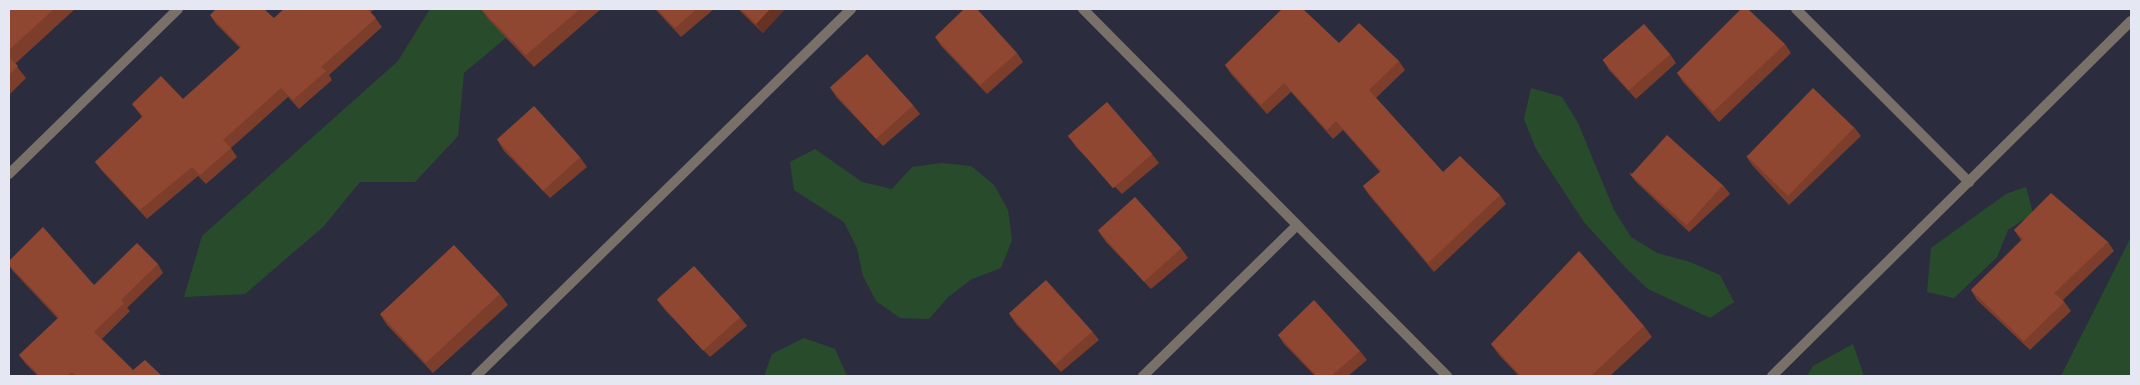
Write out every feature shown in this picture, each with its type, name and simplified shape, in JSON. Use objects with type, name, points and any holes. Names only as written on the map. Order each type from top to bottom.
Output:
[{"type":"street","points":[[9,174],[178,9]]},
{"type":"street","points":[[476,376],[851,9]]},
{"type":"street","points":[[1083,9],[1296,226],[1447,376]]},
{"type":"street","points":[[1796,9],[1969,182]]},
{"type":"street","points":[[1772,376],[2131,21]]},
{"type":"street","points":[[1143,376],[1296,226]]},
{"type":"green space","points":[[430,9],[527,9],[522,24],[464,73],[458,136],[415,182],[360,182],[323,227],[245,294],[184,297],[202,236],[398,61]]},
{"type":"green space","points":[[1531,88],[1562,97],[1578,123],[1614,210],[1631,237],[1657,253],[1690,262],[1720,275],[1734,302],[1710,318],[1648,289],[1626,268],[1584,222],[1536,149],[1524,119]]},
{"type":"green space","points":[[815,149],[862,182],[892,189],[912,167],[942,163],[971,166],[994,185],[1008,210],[1012,240],[1001,268],[972,279],[948,297],[929,319],[900,318],[876,301],[863,276],[857,248],[844,222],[794,190],[790,162]]},
{"type":"green space","points":[[2026,187],[2033,213],[2008,230],[1997,257],[1954,298],[1927,292],[1931,248],[2006,194]]},
{"type":"green space","points":[[2131,237],[2131,376],[2061,376]]},
{"type":"green space","points":[[804,338],[835,349],[847,376],[764,376],[772,354]]},
{"type":"green space","points":[[1853,344],[1864,376],[1807,376],[1813,366]]},
{"type":"building","points":[[9,9],[54,9],[9,50]]},
{"type":"building","points":[[216,9],[264,9],[274,18],[284,9],[367,9],[376,18],[321,67],[326,71],[293,100],[281,88],[223,140],[231,148],[200,175],[192,167],[140,210],[95,162],[143,116],[132,104],[161,76],[183,99],[241,47],[210,15]]},
{"type":"building","points":[[481,9],[580,9],[526,55]]},
{"type":"building","points":[[657,9],[697,9],[675,28]]},
{"type":"building","points":[[741,9],[770,9],[756,24]]},
{"type":"building","points":[[964,9],[977,9],[1017,53],[980,85],[935,37]]},
{"type":"building","points":[[1282,9],[1303,9],[1339,43],[1359,23],[1399,61],[1369,90],[1443,172],[1460,156],[1500,195],[1428,263],[1363,186],[1381,171],[1336,121],[1327,130],[1284,83],[1261,105],[1225,65]]},
{"type":"building","points":[[1741,9],[1748,9],[1785,44],[1713,112],[1677,73]]},
{"type":"building","points":[[1644,24],[1670,54],[1629,90],[1602,60]]},
{"type":"building","points":[[867,54],[913,105],[876,139],[830,87]]},
{"type":"building","points":[[9,57],[18,66],[9,75]]},
{"type":"building","points":[[1813,88],[1854,128],[1788,196],[1747,156]]},
{"type":"building","points":[[1107,102],[1152,154],[1113,188],[1068,136]]},
{"type":"building","points":[[534,106],[580,157],[543,191],[497,139]]},
{"type":"building","points":[[1667,135],[1723,185],[1687,225],[1631,175]]},
{"type":"building","points":[[2051,193],[2108,242],[2054,293],[2064,302],[2024,341],[1971,290],[2023,239],[2014,230]]},
{"type":"building","points":[[1135,197],[1181,248],[1144,282],[1098,230]]},
{"type":"building","points":[[43,227],[94,285],[137,243],[158,264],[121,300],[124,303],[94,332],[133,370],[145,360],[162,376],[76,376],[72,372],[67,376],[40,376],[19,355],[59,317],[9,265],[9,261]]},
{"type":"building","points":[[454,245],[500,294],[426,363],[380,314]]},
{"type":"building","points":[[1579,251],[1644,326],[1591,376],[1521,376],[1491,344]]},
{"type":"building","points":[[694,266],[740,317],[703,351],[657,299]]},
{"type":"building","points":[[1046,280],[1092,331],[1055,365],[1009,313]]},
{"type":"building","points":[[1314,300],[1360,351],[1331,376],[1317,376],[1278,335]]}]
